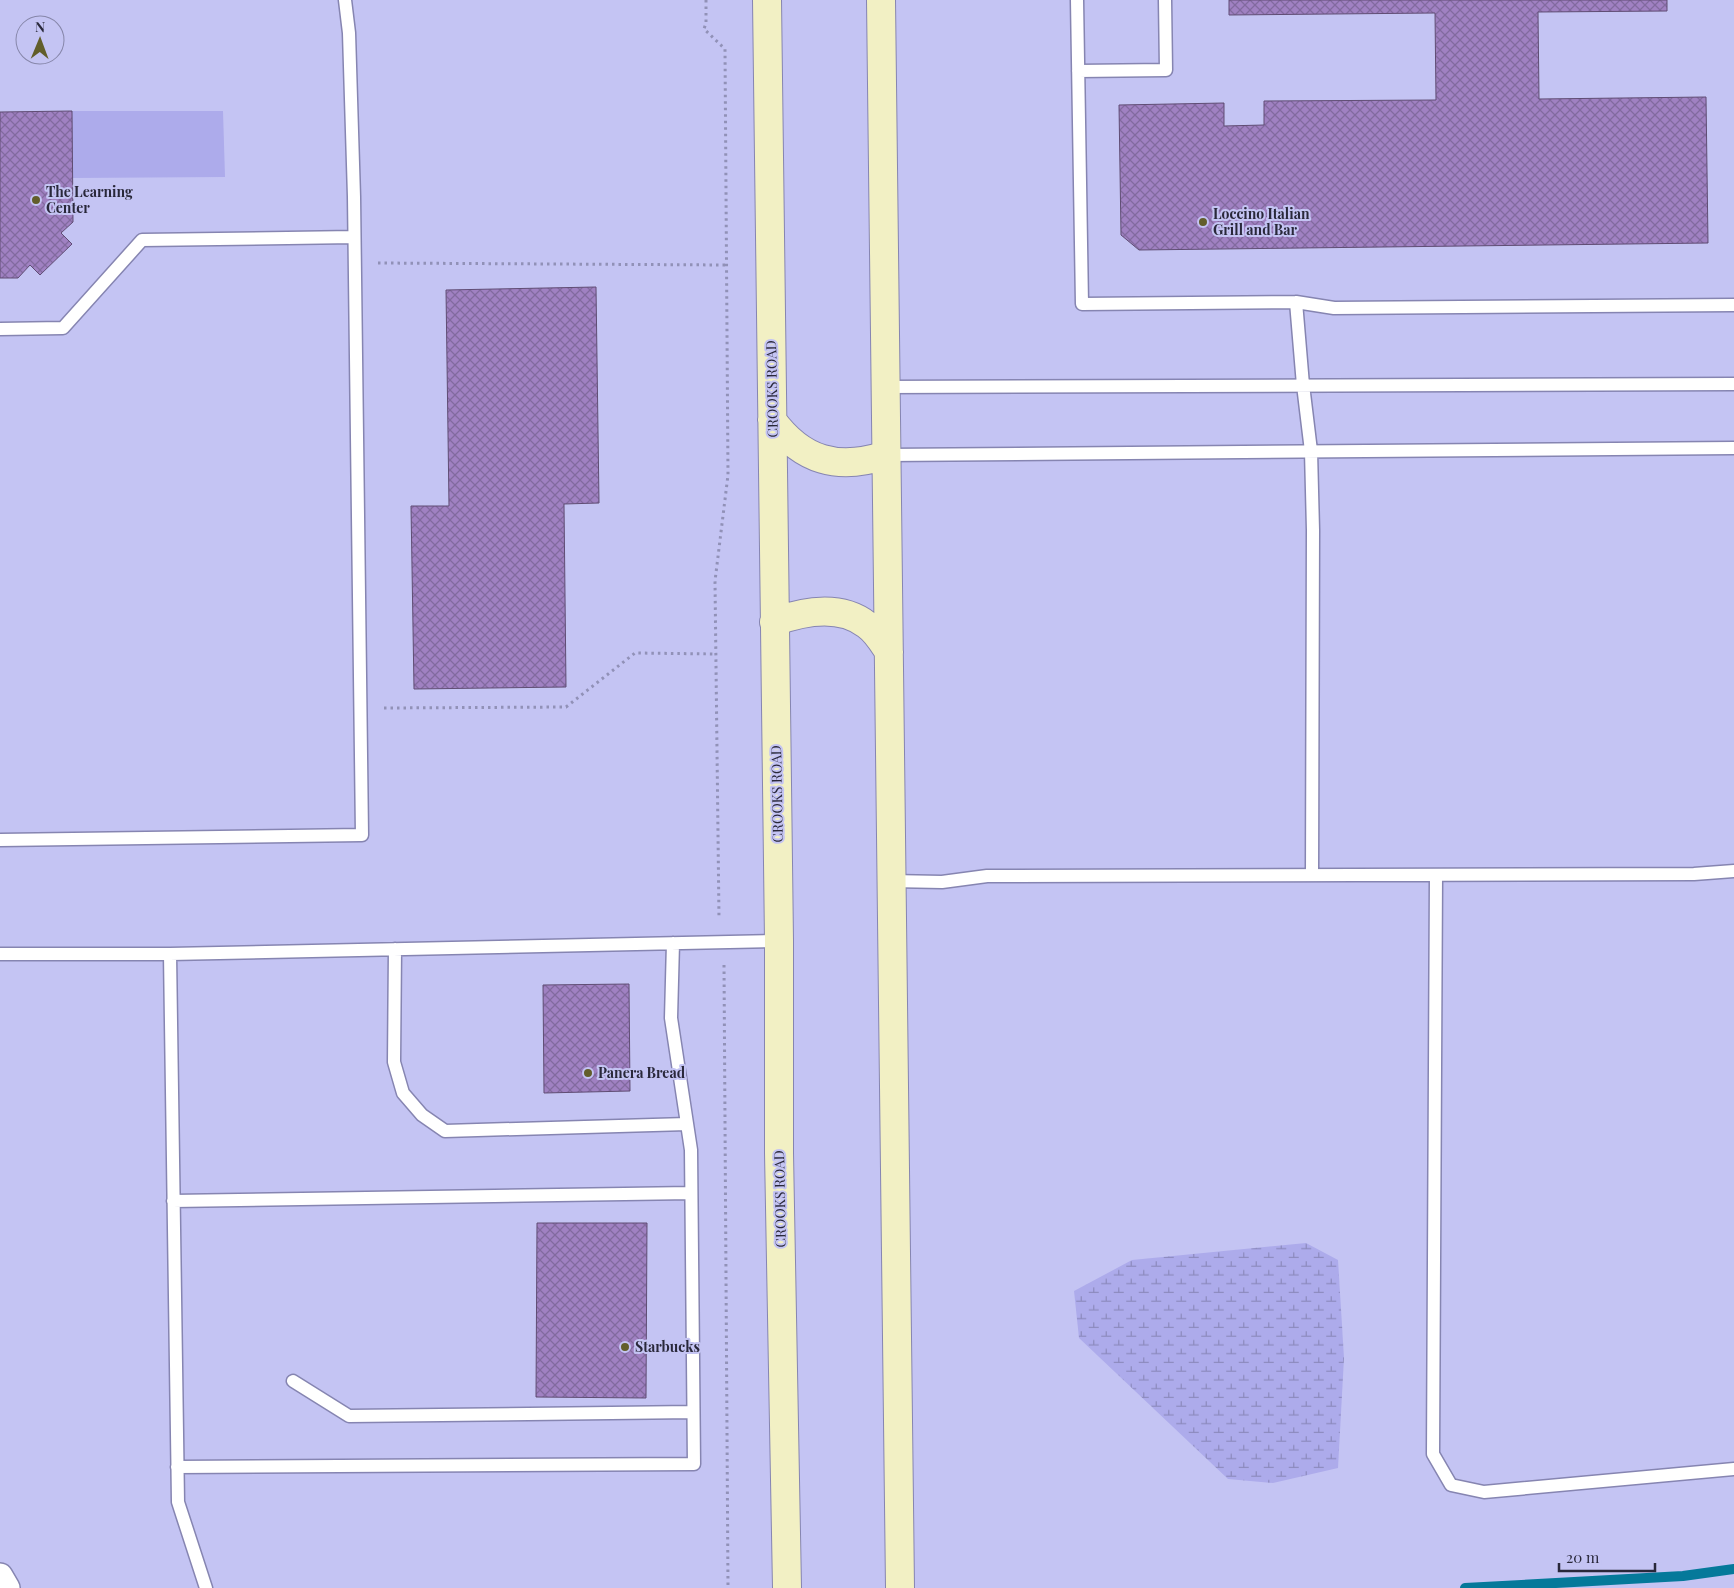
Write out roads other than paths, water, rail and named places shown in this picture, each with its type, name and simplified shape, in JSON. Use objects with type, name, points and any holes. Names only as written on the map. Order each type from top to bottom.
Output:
[{"type":"main road","name":"CROOKS ROAD","points":[[767,0],[779,941],[780,1193],[787,1588]]},
{"type":"main road","points":[[881,0],[900,1588]]},
{"type":"main road","points":[[772,420],[788,438],[805,452],[819,459],[836,463],[870,460],[886,455]]},
{"type":"main road","points":[[774,622],[793,615],[810,612],[830,611],[851,616],[867,625],[880,638],[889,652]]},
{"type":"street","points":[[0,1576],[7,1588]]},
{"type":"lane","points":[[0,840],[362,835],[354,237],[349,32],[345,0]]},
{"type":"lane","points":[[1077,0],[1082,304],[1296,302],[1334,308],[1734,305]]},
{"type":"lane","points":[[1078,71],[1166,70],[1165,0]]},
{"type":"lane","points":[[0,329],[63,328],[142,240],[354,237]]},
{"type":"lane","points":[[1296,302],[1311,451],[1312,875]]},
{"type":"lane","points":[[885,387],[1303,384],[1734,384]]},
{"type":"lane","points":[[886,455],[1734,448]]},
{"type":"lane","points":[[891,881],[942,882],[987,876],[1694,874],[1734,871]]},
{"type":"lane","points":[[1436,875],[1433,1454],[1451,1485],[1484,1492],[1734,1469]]},
{"type":"lane","points":[[0,954],[170,954],[779,941]]},
{"type":"lane","points":[[177,1467],[694,1464],[691,1150],[672,1018],[673,944]]},
{"type":"lane","points":[[395,949],[394,1062],[403,1093],[422,1115],[445,1131],[687,1124]]},
{"type":"lane","points":[[170,954],[178,1502],[206,1588]]},
{"type":"lane","points":[[173,1201],[691,1193]]},
{"type":"lane","points":[[293,1382],[350,1416],[693,1412]]},
{"type":"waterway","points":[[1465,1588],[1683,1576],[1734,1569]]},
{"type":"place","name":"The Learning Center","points":[[36,200]]},
{"type":"place","name":"Loccino Italian Grill and Bar","points":[[1203,222]]},
{"type":"place","name":"Panera Bread","points":[[588,1073]]},
{"type":"place","name":"Starbucks","points":[[625,1347]]}]
